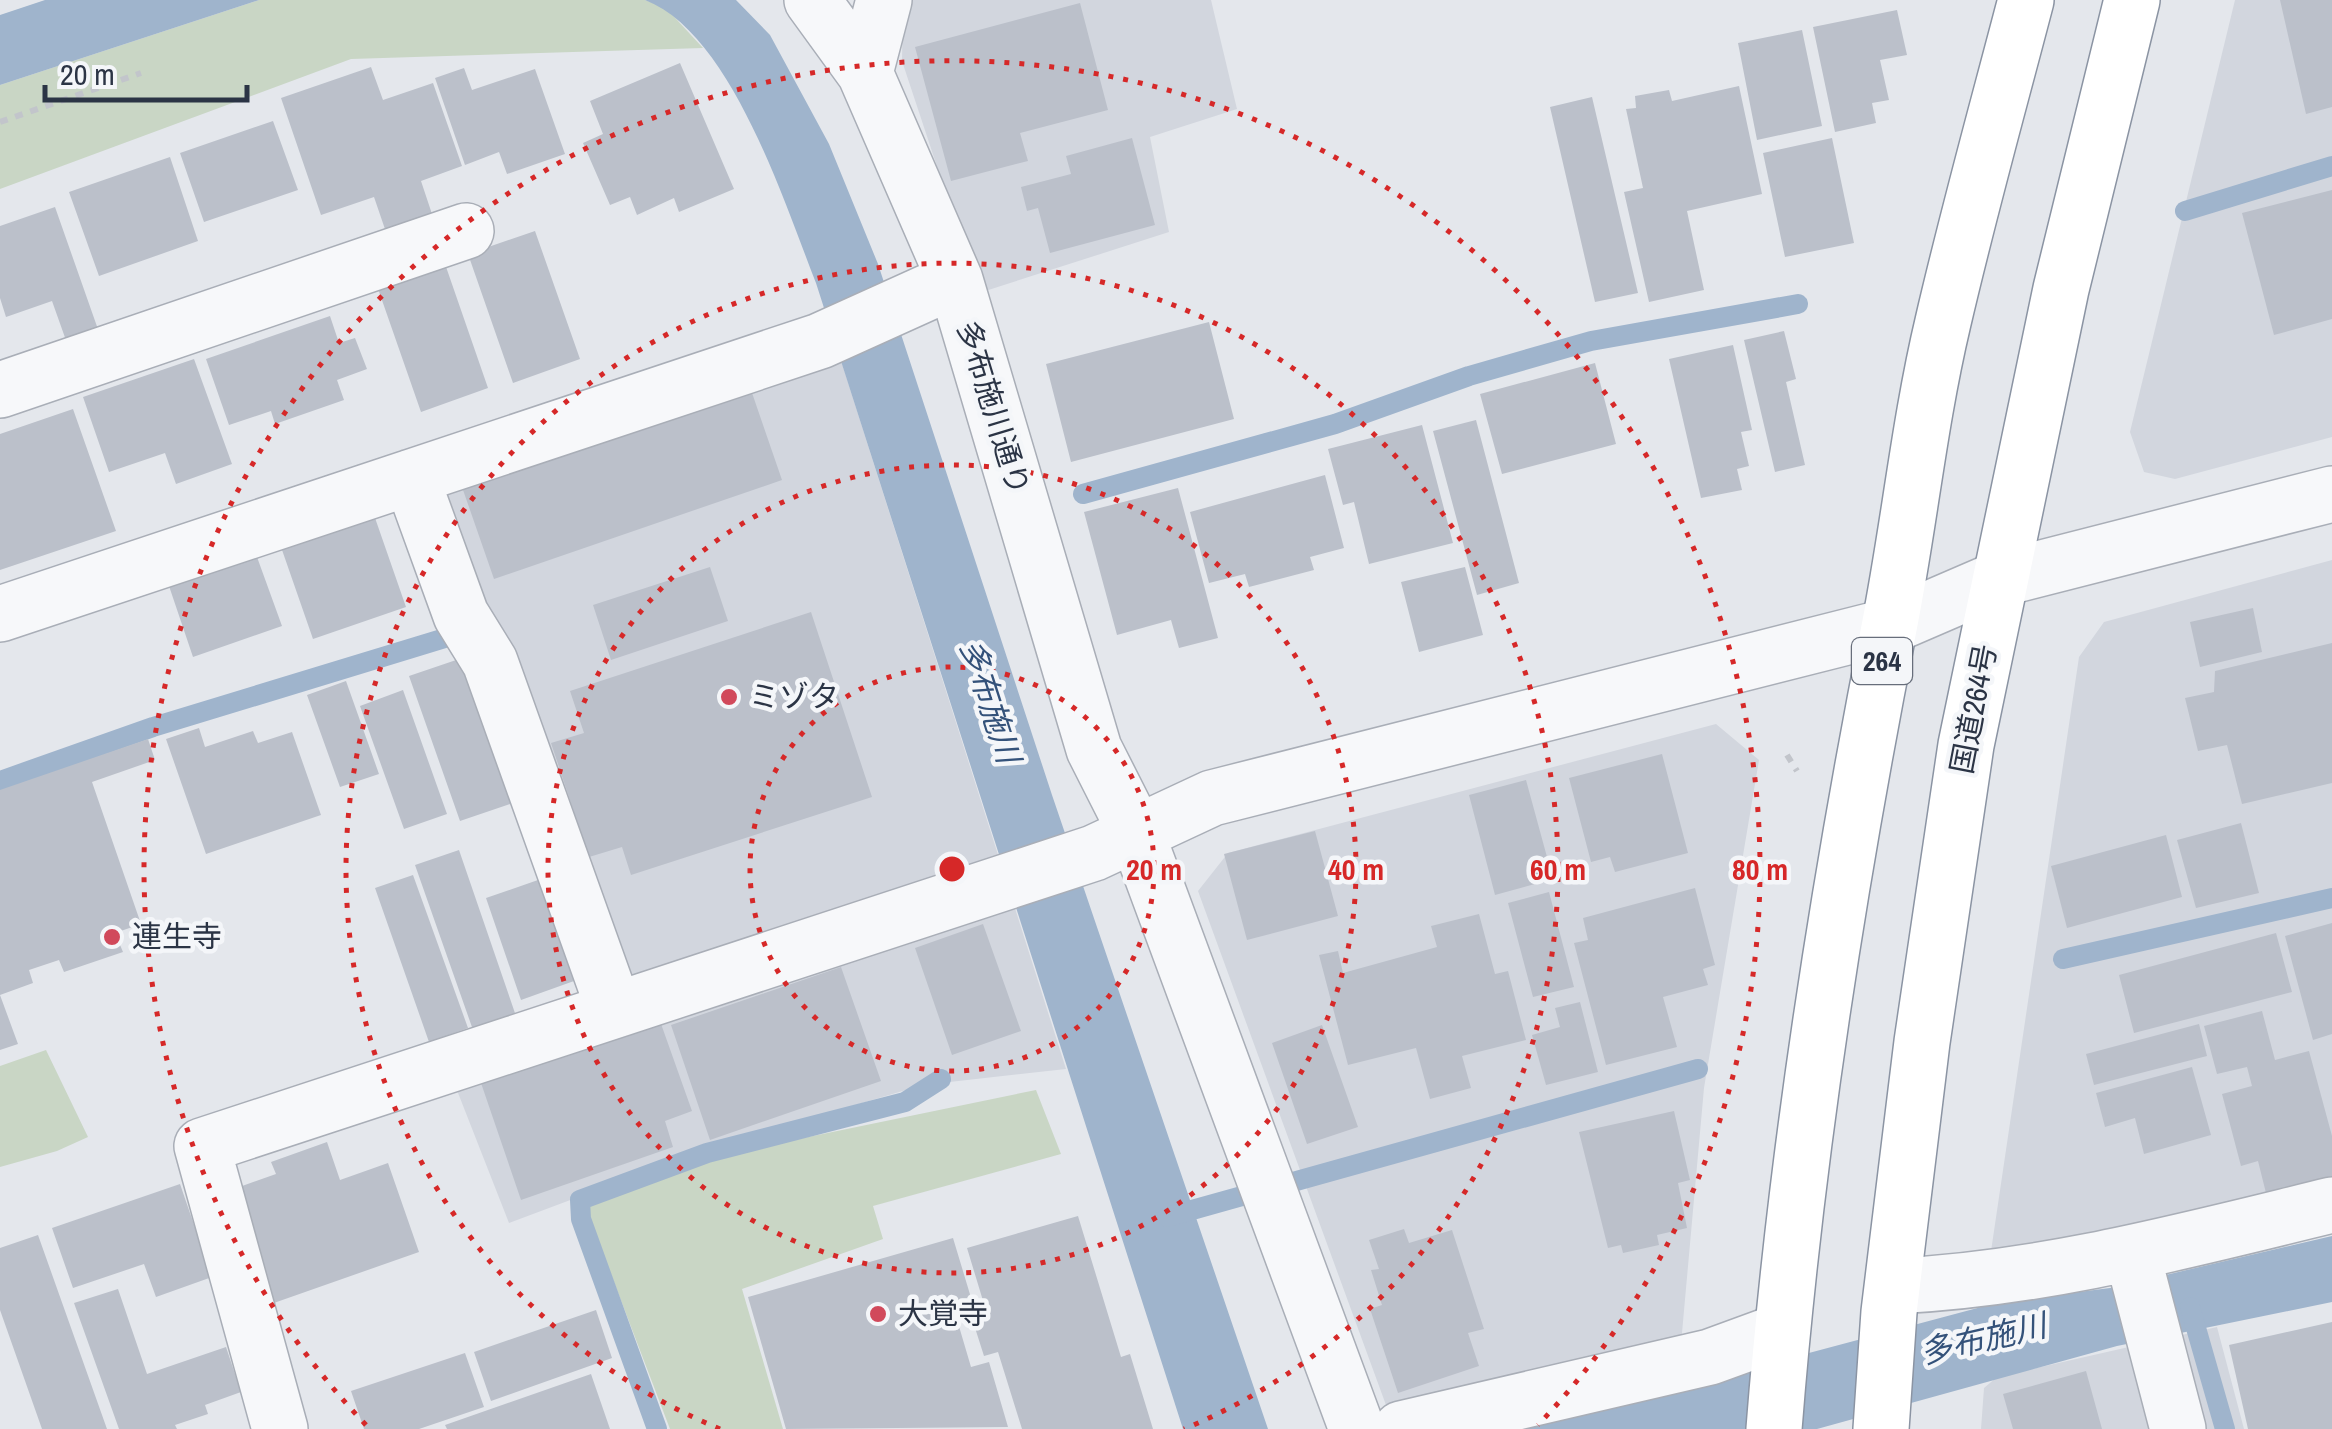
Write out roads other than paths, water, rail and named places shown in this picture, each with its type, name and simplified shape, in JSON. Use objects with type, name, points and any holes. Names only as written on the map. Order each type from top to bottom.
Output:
[{"type":"highway","name":"264","points":[[1774,1429],[1781,1330],[1860,762],[1890,626],[1942,324],[2026,0]]},
{"type":"highway","name":"国道264号","points":[[1881,1429],[1922,1042],[1966,745],[1998,578],[2062,289],[2132,0]]},
{"type":"street","name":"多布施川通り","points":[[812,0],[865,73],[932,289],[1094,748],[1115,842],[1280,1221],[1357,1429]]},
{"type":"street","points":[[865,73],[884,0]]},
{"type":"street","points":[[0,390],[466,231]]},
{"type":"street","points":[[0,614],[820,341],[932,289]]},
{"type":"street","points":[[411,478],[461,615],[490,662],[614,1009]]},
{"type":"street","points":[[280,1429],[202,1146],[1115,842],[1212,798],[1890,626],[1998,578],[2332,494]]},
{"type":"street","points":[[1892,1299],[2132,1253],[2332,1206]]},
{"type":"street","points":[[2132,1253],[2178,1429]]},
{"type":"street","points":[[1402,1429],[1710,1357],[1781,1330]]},
{"type":"water","points":[[45,0],[259,0],[0,85],[0,15]]},
{"type":"water","name":"多布施川","points":[[645,0],[736,0],[770,35],[829,144],[878,264],[1052,795],[1268,1429],[1183,1429],[816,283],[771,167],[728,83],[704,47],[676,18]]},
{"type":"water","name":"多布施川","points":[[2332,1236],[2332,1302],[2117,1346],[1817,1429],[1524,1429],[2000,1302],[2110,1288]]},
{"type":"waterway","points":[[2185,211],[2332,166]]},
{"type":"waterway","points":[[1083,494],[1335,424],[1469,376],[1591,341],[1798,304]]},
{"type":"waterway","points":[[0,781],[153,727],[445,638]]},
{"type":"waterway","points":[[2063,959],[2332,898]]},
{"type":"waterway","points":[[1167,1217],[1698,1069]]},
{"type":"waterway","points":[[657,1429],[581,1219],[580,1200],[707,1153],[905,1102],[941,1079]]},
{"type":"waterway","points":[[2190,1307],[2225,1429]]},
{"type":"place","name":"ミゾタ","points":[[729,697]]},
{"type":"place","name":"連生寺","points":[[112,937]]},
{"type":"place","name":"大覚寺","points":[[878,1314]]}]
